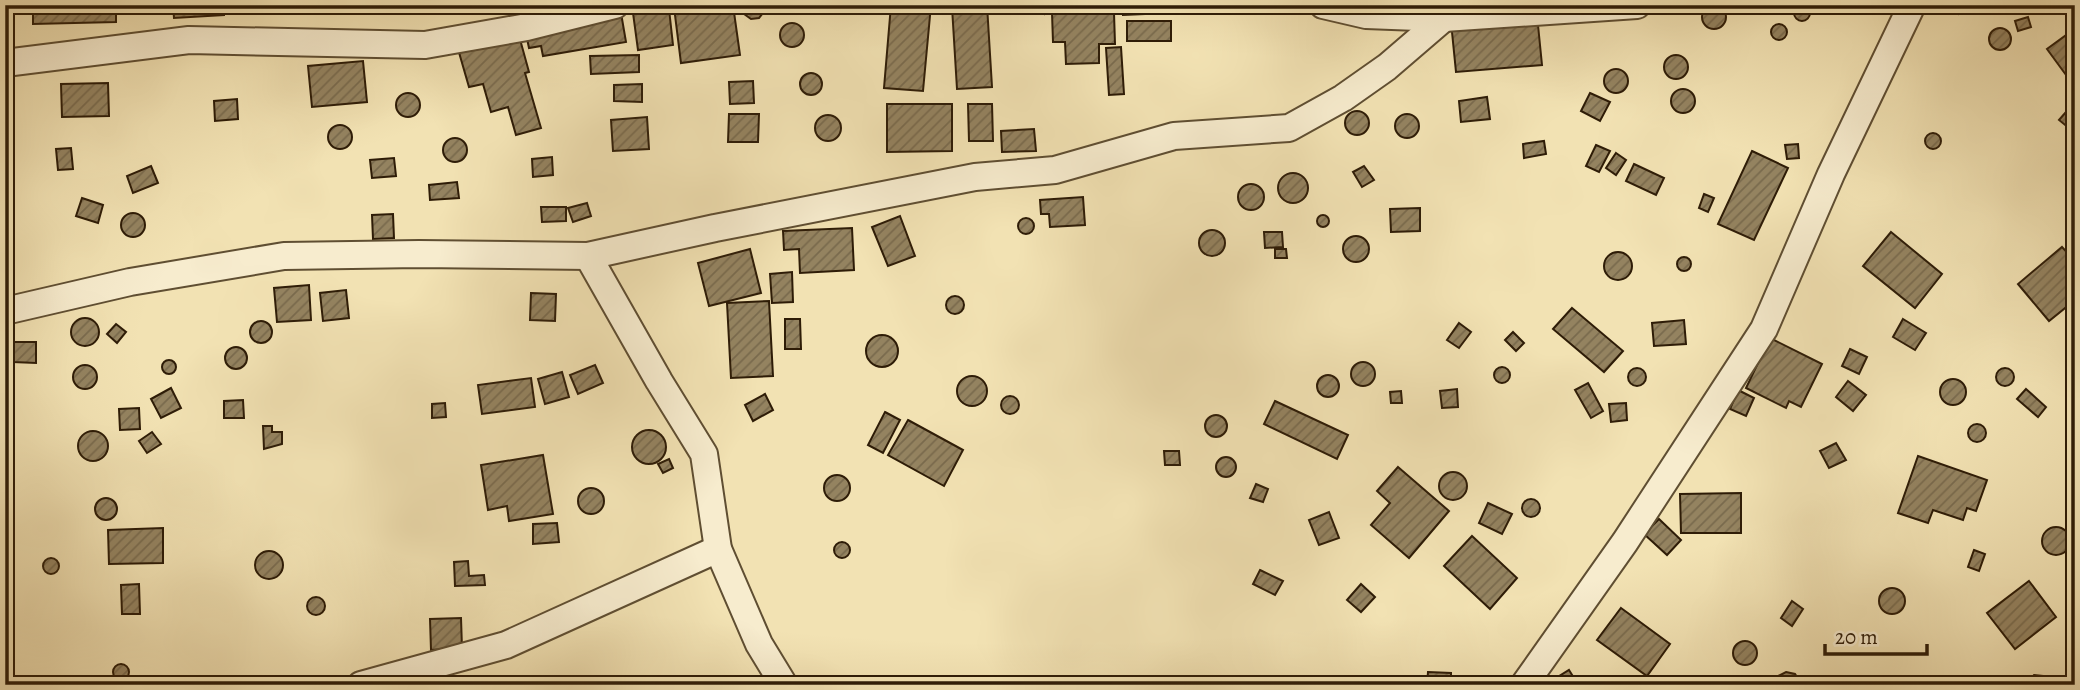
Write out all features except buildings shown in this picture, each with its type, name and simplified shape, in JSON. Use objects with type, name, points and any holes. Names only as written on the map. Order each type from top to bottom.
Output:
[{"type":"street","points":[[5,63],[189,40],[425,45],[527,27],[615,5]]},
{"type":"street","points":[[1323,5],[1366,15],[1444,18],[1637,5]]},
{"type":"street","points":[[1524,685],[1625,542],[1764,329],[1831,174],[1912,5]]},
{"type":"street","points":[[5,311],[130,282],[284,256],[588,256],[975,177],[1055,170],[1174,136],[1289,128],[1343,98],[1387,67],[1444,18]]},
{"type":"street","points":[[588,256],[704,454],[718,549],[759,644],[784,685]]},
{"type":"street","points":[[361,685],[506,645],[718,549]]}]
